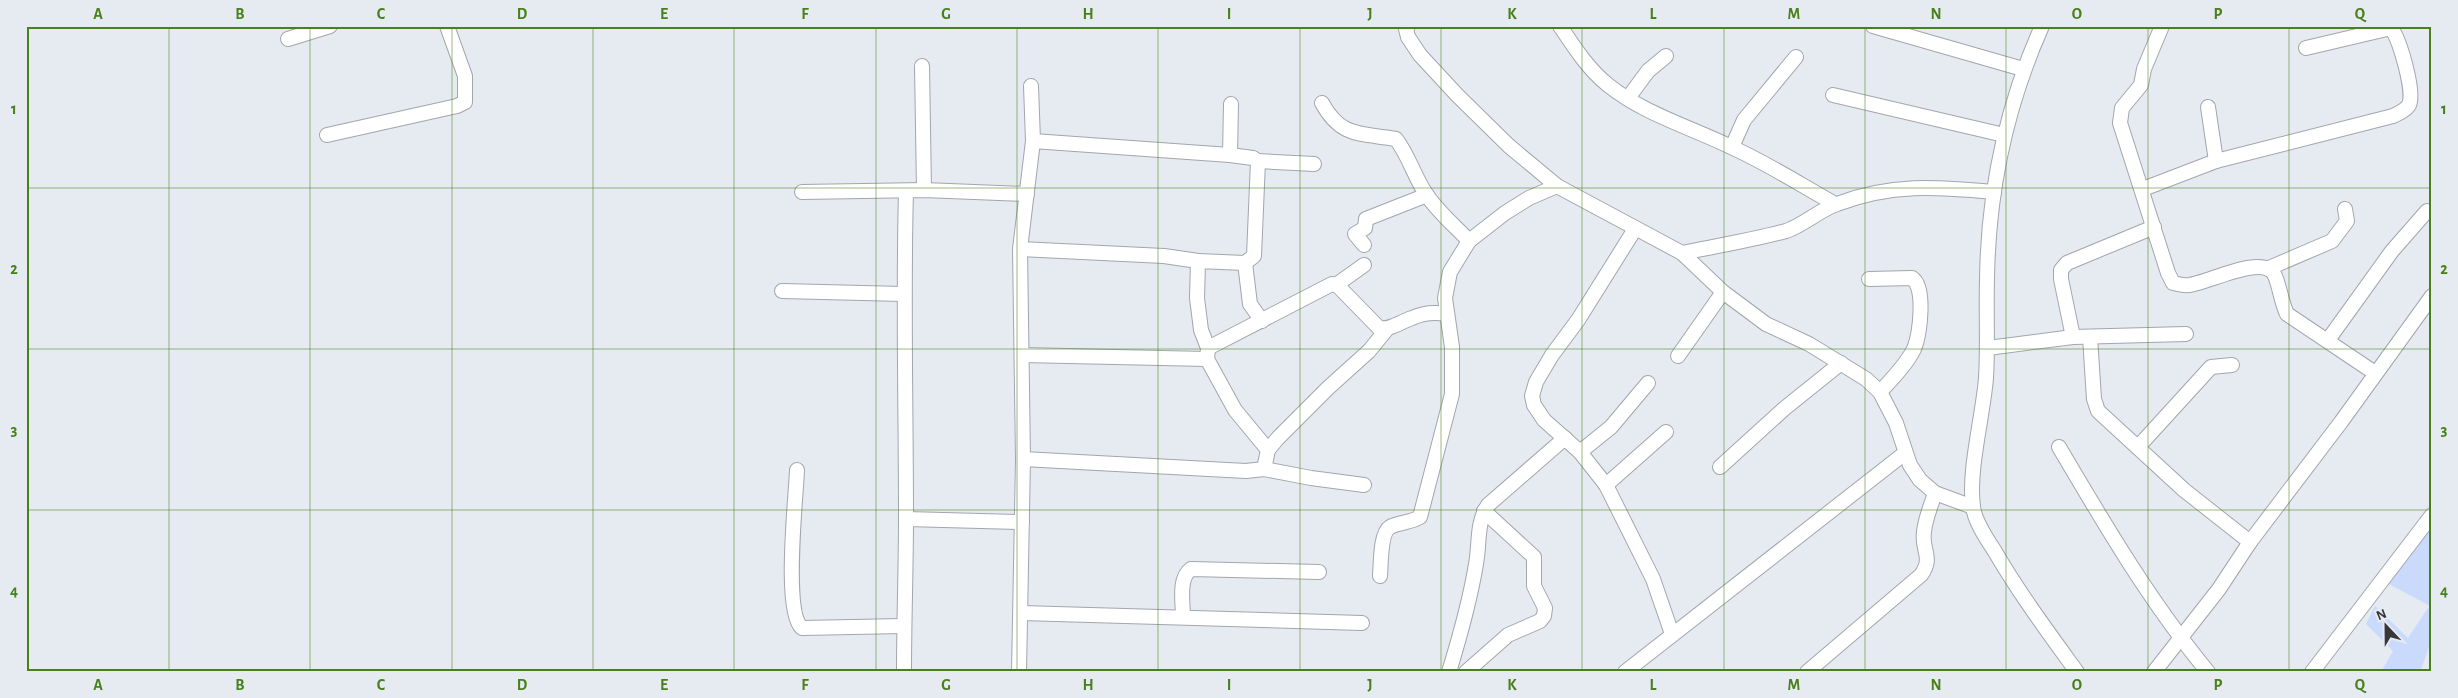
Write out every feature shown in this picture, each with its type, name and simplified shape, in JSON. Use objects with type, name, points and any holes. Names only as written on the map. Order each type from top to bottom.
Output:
[{"type":"street","points":[[288,38],[330,26]]},
{"type":"street","points":[[327,135],[457,106],[465,102],[465,76],[447,26]]},
{"type":"street","points":[[1408,26],[1406,29],[1408,37],[1420,55],[1482,120],[1557,186],[1682,253],[1723,292],[1766,324],[1809,344],[1842,363],[1880,392],[1896,423],[1910,465],[1920,480],[1935,493],[1973,507]]},
{"type":"street","points":[[1560,26],[1582,59],[1608,85],[1628,98],[1650,112],[1732,147],[1835,204]]},
{"type":"street","points":[[1873,26],[2023,69]]},
{"type":"street","points":[[2042,26],[2023,69],[2004,135],[1994,192],[1986,280],[1988,348],[1983,410],[1973,476],[1973,507],[1985,536],[2021,595],[2077,672]]},
{"type":"street","points":[[2162,26],[2144,69],[2141,85],[2122,108],[2120,123],[2143,189],[2168,273],[2173,283],[2189,285],[2247,268],[2262,266],[2269,268],[2274,275],[2280,300],[2288,314],[2375,373]]},
{"type":"street","points":[[2143,189],[2216,161],[2393,116],[2405,110],[2410,103],[2411,93],[2399,42],[2391,28],[2306,48]]},
{"type":"street","points":[[1628,98],[1648,71],[1666,56]]},
{"type":"street","points":[[1732,147],[1744,120],[1796,58]]},
{"type":"street","points":[[922,66],[924,190]]},
{"type":"street","points":[[1019,672],[1022,613],[1023,459],[1020,249],[1033,141],[1031,86]]},
{"type":"street","points":[[1833,95],[2004,135]]},
{"type":"street","points":[[1322,103],[1329,116],[1348,132],[1396,139],[1407,153],[1410,165],[1427,195],[1469,242]]},
{"type":"street","points":[[1230,155],[1231,104]]},
{"type":"street","points":[[2208,107],[2216,161]]},
{"type":"street","points":[[1033,141],[1230,155],[1253,158],[1258,161],[1314,164]]},
{"type":"street","points":[[1020,249],[1164,256],[1244,263],[1254,256],[1258,161]]},
{"type":"street","points":[[1380,576],[1384,536],[1390,528],[1411,523],[1420,517],[1452,394],[1452,347],[1446,314],[1446,286],[1450,272],[1469,242],[1505,213],[1529,198],[1557,186]]},
{"type":"street","points":[[1682,253],[1788,230],[1835,204],[1900,187],[1944,187],[1994,192]]},
{"type":"street","points":[[802,192],[924,190],[1027,194]]},
{"type":"street","points":[[904,672],[903,626],[906,519],[903,294],[906,191]]},
{"type":"street","points":[[1364,245],[1355,234],[1364,228],[1366,219],[1427,195]]},
{"type":"street","points":[[2269,268],[2332,241],[2348,221],[2345,209]]},
{"type":"street","points":[[2328,340],[2392,251],[2427,211]]},
{"type":"street","points":[[2073,337],[2061,279],[2062,270],[2068,262],[2154,227]]},
{"type":"street","points":[[1635,229],[1578,320],[1552,355],[1536,382],[1532,396],[1534,405],[1544,420],[1580,452],[1606,485],[1653,578],[1672,634]]},
{"type":"street","points":[[1198,260],[1201,330],[1208,353],[1235,410],[1268,450]]},
{"type":"street","points":[[1244,263],[1250,304],[1262,321]]},
{"type":"street","points":[[1022,355],[1208,353],[1326,286],[1336,286],[1364,265]]},
{"type":"street","points":[[1869,279],[1912,278],[1921,291],[1920,320],[1914,348],[1901,369],[1880,392]]},
{"type":"street","points":[[1336,286],[1369,320],[1379,328],[1387,329]]},
{"type":"street","points":[[782,291],[903,294]]},
{"type":"street","points":[[1678,356],[1723,292]]},
{"type":"street","points":[[2154,672],[2179,637],[2219,589],[2250,542],[2341,422],[2432,296]]},
{"type":"street","points":[[1264,469],[1268,450],[1328,388],[1369,351],[1387,329],[1414,316],[1432,312],[1446,314]]},
{"type":"street","points":[[1988,348],[2073,337],[2186,334]]},
{"type":"street","points":[[2090,337],[2094,399],[2098,411],[2184,490],[2250,542]]},
{"type":"street","points":[[1720,467],[1785,408],[1842,363]]},
{"type":"street","points":[[2138,447],[2211,367],[2232,365]]},
{"type":"street","points":[[1580,452],[1610,428],[1648,383]]},
{"type":"street","points":[[1606,485],[1666,432]]},
{"type":"street","points":[[1449,672],[1466,617],[1477,562],[1478,531],[1484,512],[1488,505],[1565,438]]},
{"type":"street","points":[[2059,447],[2131,569],[2179,637],[2208,672]]},
{"type":"street","points":[[1625,672],[1782,551],[1905,452]]},
{"type":"street","points":[[1023,459],[1246,471],[1264,469],[1364,485]]},
{"type":"street","points":[[798,470],[792,563],[796,623],[802,628],[903,626]]},
{"type":"street","points":[[1807,672],[1921,574],[1927,566],[1928,555],[1924,533],[1935,493]]},
{"type":"street","points":[[1466,672],[1508,635],[1540,621],[1544,616],[1545,608],[1534,586],[1534,557],[1484,512]]},
{"type":"street","points":[[2312,672],[2432,515]]},
{"type":"street","points":[[906,519],[1022,522]]},
{"type":"street","points":[[1183,617],[1184,581],[1186,573],[1191,569],[1319,572]]},
{"type":"street","points":[[1022,613],[1362,623]]},
{"type":"shaded area","points":[[2432,523],[2432,607],[2389,584]]},
{"type":"shaded area","points":[[2375,606],[2408,638],[2428,608],[2432,610],[2432,639],[2420,672],[2381,672],[2393,651],[2366,624]]}]
